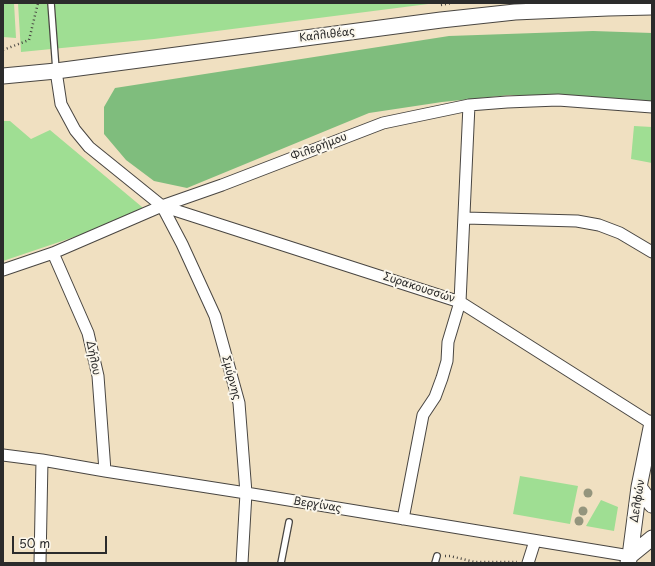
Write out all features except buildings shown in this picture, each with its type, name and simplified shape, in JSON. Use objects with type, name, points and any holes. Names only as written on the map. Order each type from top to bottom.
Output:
[{"type":"main road","name":"Καλλιθέας","points":[[3,76],[56,71],[441,20],[515,12],[608,8],[652,8]]},
{"type":"main road","name":"Δελφών","points":[[629,560],[639,487],[652,423]]},
{"type":"main road","points":[[639,487],[652,505]]},
{"type":"main road","points":[[629,560],[652,538]]},
{"type":"street","points":[[56,71],[61,104],[75,130],[89,147],[162,206]]},
{"type":"street","name":"Φιλερήμου","points":[[3,270],[53,253],[162,206],[222,185],[382,123],[469,105],[507,102],[558,100],[652,107]]},
{"type":"street","points":[[403,519],[423,415],[435,397],[442,378],[447,361],[448,342],[460,302],[469,105]]},
{"type":"street","name":"Συρακουσσών","points":[[162,206],[460,302],[652,423]]},
{"type":"street","name":"Σμύρνης","points":[[162,206],[182,244],[215,316],[239,403],[246,493],[242,563]]},
{"type":"street","points":[[465,218],[577,221],[599,225],[620,233],[652,252]]},
{"type":"street","name":"Δήλου","points":[[53,253],[88,333],[98,376],[105,471]]},
{"type":"street","name":"Βεργίνας","points":[[3,455],[42,460],[535,541],[629,560]]},
{"type":"street","points":[[40,563],[42,460]]},
{"type":"street","points":[[528,563],[535,541]]},
{"type":"lane","points":[[51,3],[56,71]]},
{"type":"lane","points":[[281,563],[289,522]]},
{"type":"lane","points":[[435,563],[436,556]]},
{"type":"path","points":[[3,50],[29,40],[38,3]]},
{"type":"path","points":[[450,556],[475,562],[528,563]]},
{"type":"green space","points":[[3,3],[14,3],[16,38],[3,37]]},
{"type":"green space","points":[[18,3],[436,3],[154,39],[21,52]]},
{"type":"green space","points":[[593,31],[652,33],[652,103],[510,95],[442,102],[369,113],[187,188],[154,181],[126,160],[104,134],[104,107],[115,88],[449,36]]},
{"type":"green space","points":[[3,121],[10,121],[31,139],[50,130],[148,212],[3,261]]},
{"type":"green space","points":[[634,126],[652,127],[652,163],[631,159]]},
{"type":"green space","points":[[520,476],[578,486],[570,524],[513,514]]},
{"type":"green space","points":[[601,500],[618,507],[614,531],[586,526]]}]
